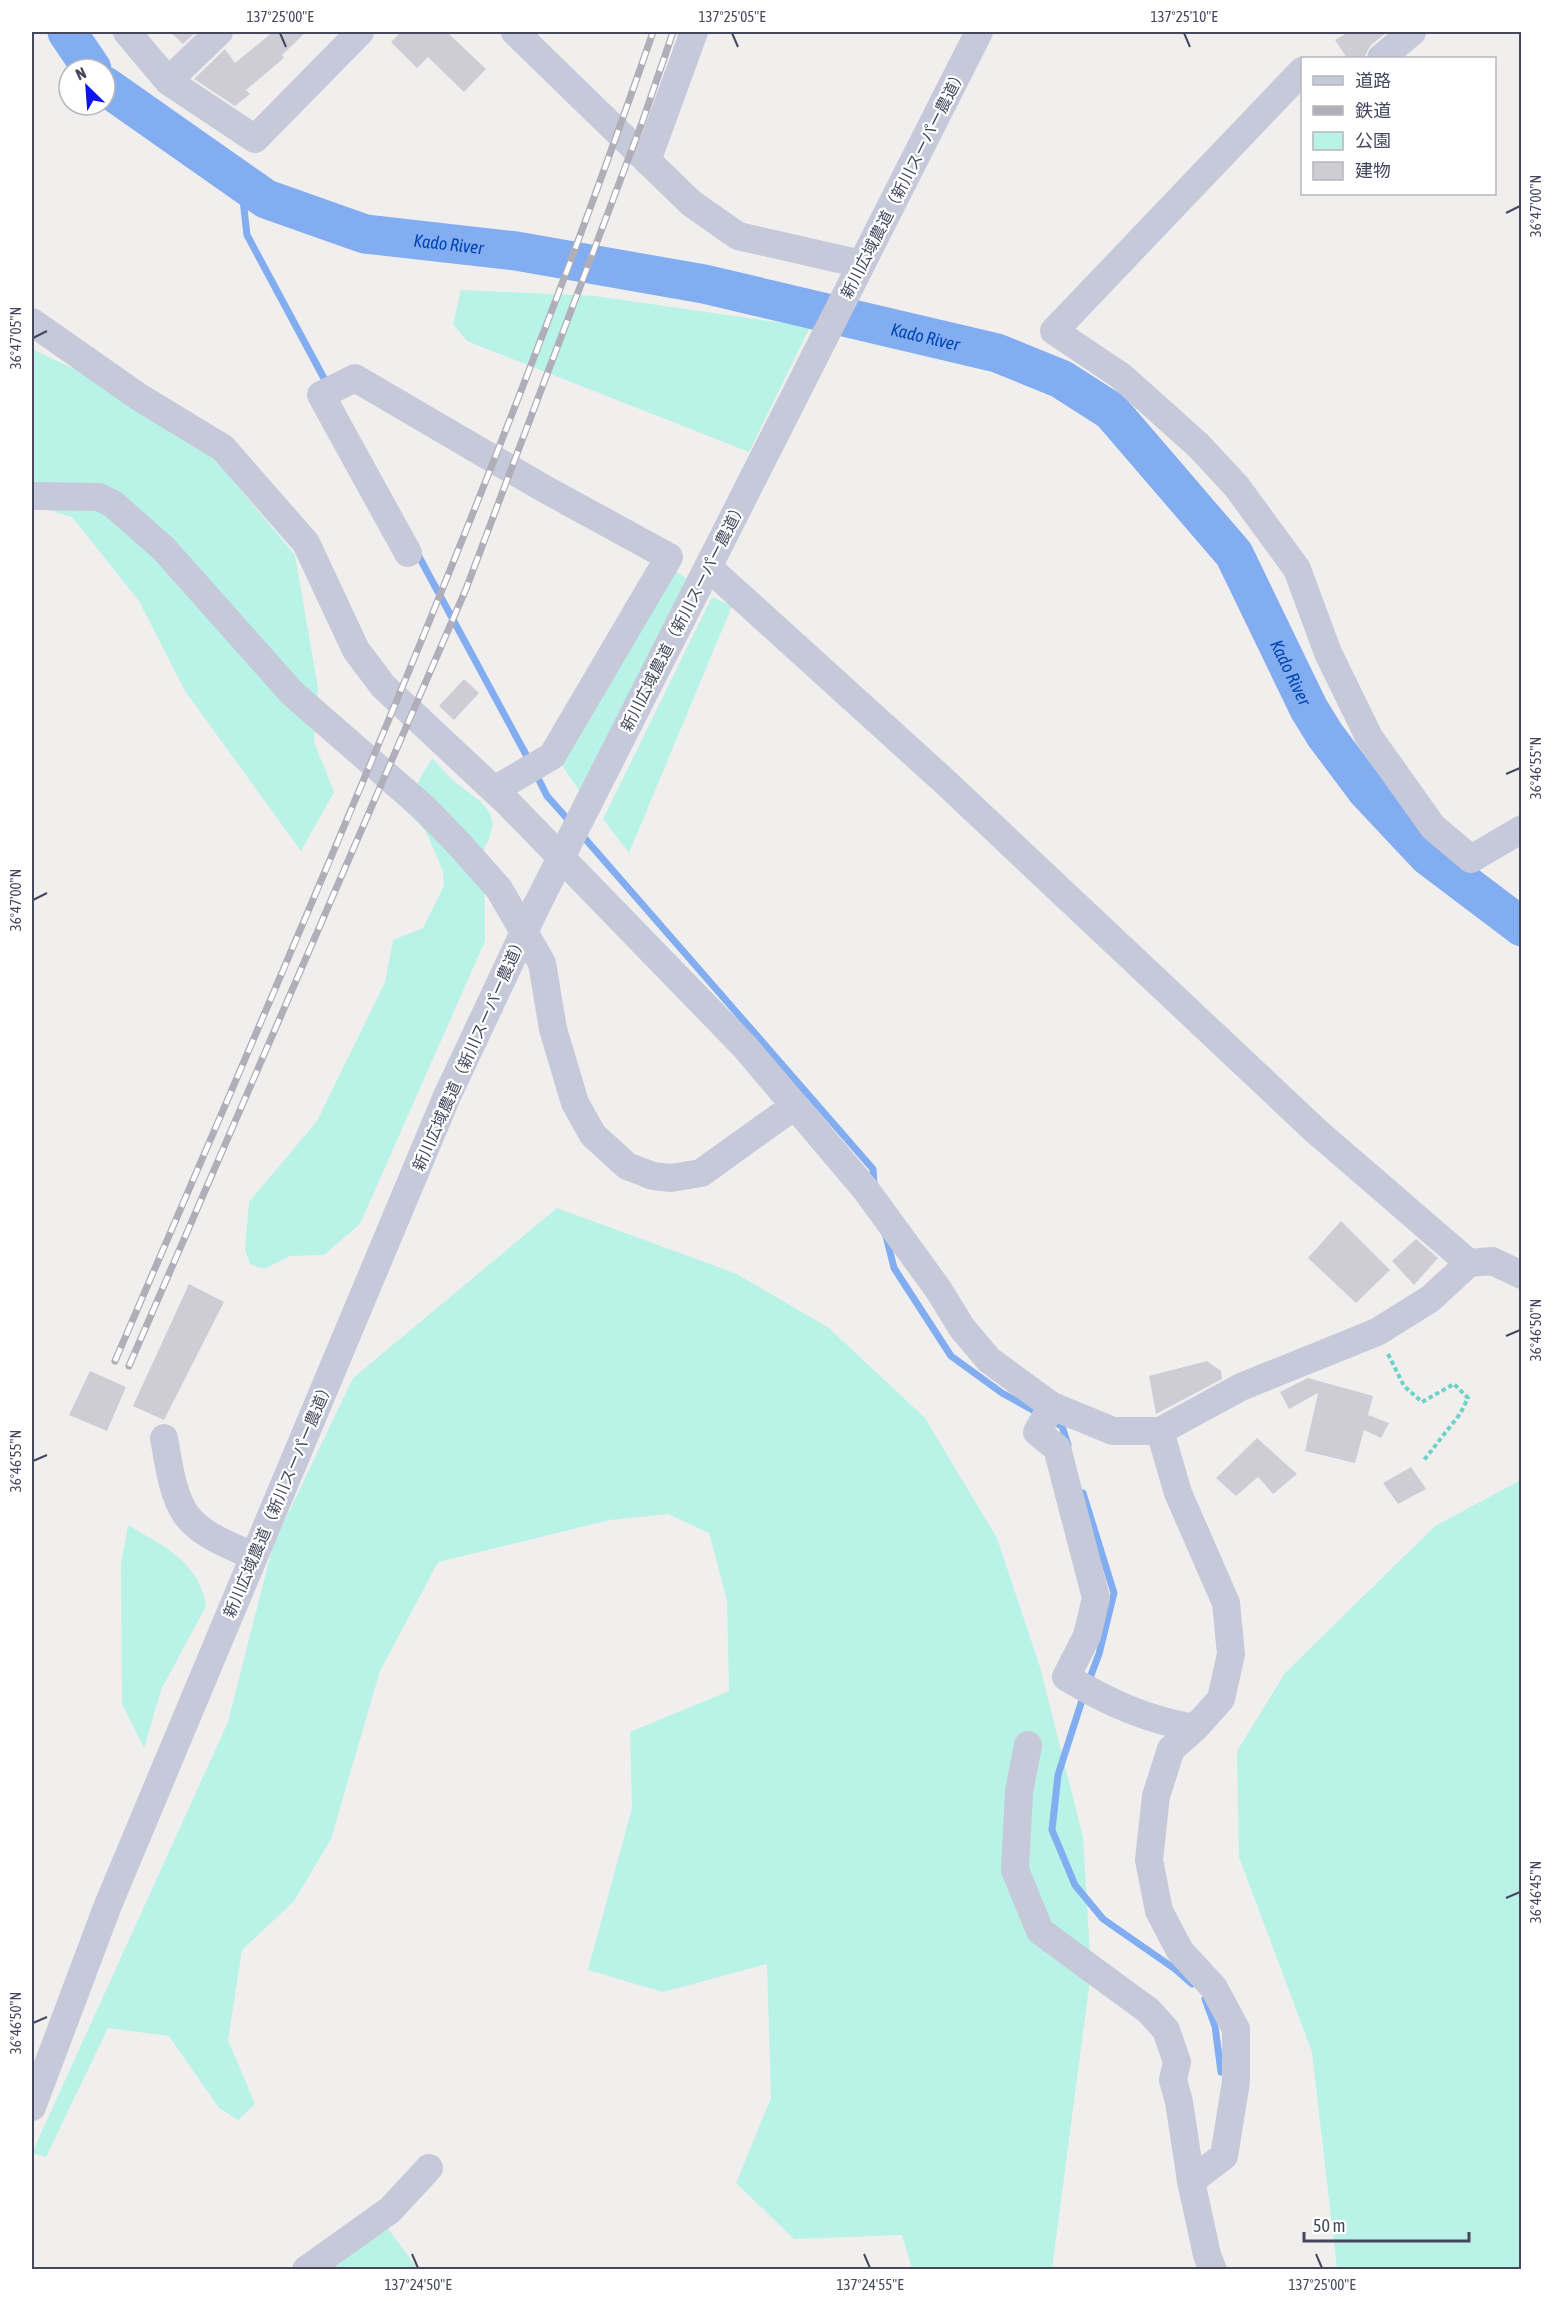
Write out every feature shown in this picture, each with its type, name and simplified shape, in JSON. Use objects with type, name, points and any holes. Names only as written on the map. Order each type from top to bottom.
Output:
[{"type":"street","points":[[127,32],[168,81],[255,139],[360,32]]},
{"type":"street","points":[[168,81],[219,32]]},
{"type":"street","points":[[515,32],[691,204],[738,236],[857,271]]},
{"type":"street","points":[[647,161],[694,32]]},
{"type":"street","name":"新川広域農道（新川スーパー農道）","points":[[32,2107],[108,1905],[447,1096],[530,919],[979,32]]},
{"type":"street","points":[[1382,57],[1412,32]]},
{"type":"street","points":[[1301,71],[1054,331],[1121,376],[1199,446],[1237,487],[1297,570],[1328,653],[1369,737],[1433,827],[1471,859],[1521,829]]},
{"type":"street","points":[[32,322],[139,397],[223,448],[306,543],[356,650],[382,686],[494,790],[745,1047],[793,1107],[866,1190],[938,1289],[962,1328],[989,1360],[1047,1415],[1096,1598],[1087,1636],[1066,1677],[1099,1696],[1162,1722],[1195,1728]]},
{"type":"street","points":[[408,553],[332,390],[355,378],[543,488],[669,557],[552,756],[494,790]]},
{"type":"street","points":[[32,496],[99,497],[113,504],[164,549],[292,693],[423,807],[530,919],[542,963],[553,1029],[575,1103],[593,1135],[627,1166],[653,1176],[671,1178],[700,1173],[793,1107]]},
{"type":"street","points":[[708,567],[943,780],[1316,1131],[1469,1263]]},
{"type":"street","points":[[1047,1415],[1113,1431],[1160,1431],[1241,1387],[1377,1332],[1430,1299],[1469,1263],[1492,1261],[1521,1275]]},
{"type":"street","points":[[1160,1431],[1178,1493],[1226,1603],[1231,1654],[1221,1699],[1195,1728],[1171,1749],[1156,1796],[1149,1860],[1160,1911],[1180,1950],[1214,1988],[1236,2029],[1236,2082],[1224,2156],[1191,2181]]},
{"type":"street","points":[[164,1438],[172,1487],[184,1514],[214,1539],[254,1556]]},
{"type":"street","points":[[1028,1745],[1018,1792],[1015,1870],[1040,1931],[1149,2011],[1166,2030],[1177,2062],[1173,2080],[1179,2102],[1191,2181],[1207,2255],[1214,2270]]},
{"type":"street","points":[[306,2270],[390,2210],[429,2168]]},
{"type":"path","points":[[1377,1332],[1404,1386],[1422,1402],[1454,1384],[1468,1398],[1460,1414],[1424,1460]]},
{"type":"green space","points":[[461,290],[595,296],[810,327],[749,452],[467,341],[453,324]]},
{"type":"green space","points":[[32,349],[183,421],[295,555],[318,688],[314,742],[334,792],[301,851],[185,691],[139,601],[72,517],[32,505]]},
{"type":"green space","points":[[673,569],[689,580],[580,792],[559,761]]},
{"type":"green space","points":[[712,597],[732,606],[629,853],[603,819]]},
{"type":"green space","points":[[432,758],[455,782],[481,802],[491,817],[490,836],[484,848],[485,941],[360,1224],[324,1255],[290,1256],[264,1269],[250,1264],[245,1249],[249,1202],[317,1121],[385,982],[393,940],[423,928],[444,886],[443,871],[425,830],[403,808]]},
{"type":"green space","points":[[557,1208],[737,1274],[829,1328],[925,1418],[997,1538],[1040,1667],[1083,1837],[1091,1972],[1052,2269],[912,2269],[902,2235],[794,2239],[736,2183],[771,2098],[767,1964],[663,1992],[588,1970],[632,1808],[630,1732],[729,1691],[727,1600],[709,1533],[668,1514],[610,1520],[438,1562],[380,1671],[331,1839],[294,1901],[242,1950],[228,2040],[255,2104],[238,2120],[219,2108],[169,2036],[108,2028],[46,2157],[32,2153],[228,1722],[273,1545],[353,1378]]},
{"type":"green space","points":[[1521,1480],[1521,2269],[1337,2269],[1312,2052],[1239,1857],[1237,1751],[1285,1673],[1435,1526]]},
{"type":"green space","points":[[128,1525],[178,1556],[188,1566],[202,1591],[206,1606],[161,1690],[144,1748],[122,1704],[121,1564]]},
{"type":"green space","points":[[386,2226],[418,2269],[316,2270]]},
{"type":"building","points":[[170,32],[196,32],[183,44]]},
{"type":"building","points":[[273,32],[306,32],[282,55],[284,58],[246,90],[250,94],[235,106],[194,79],[225,49],[235,63]]},
{"type":"building","points":[[401,32],[447,32],[486,69],[464,92],[428,57],[417,68],[391,42]]},
{"type":"building","points":[[1349,32],[1387,32],[1370,46],[1362,57],[1346,57],[1335,40]]},
{"type":"building","points":[[464,679],[479,693],[454,720],[439,706]]},
{"type":"building","points":[[1341,1221],[1390,1270],[1356,1303],[1308,1258]]},
{"type":"building","points":[[1416,1239],[1438,1258],[1414,1285],[1392,1261]]},
{"type":"building","points":[[189,1284],[224,1302],[164,1420],[133,1406]]},
{"type":"building","points":[[1207,1361],[1221,1371],[1222,1379],[1156,1414],[1149,1376]]},
{"type":"building","points":[[90,1371],[126,1387],[107,1431],[69,1415]]},
{"type":"building","points":[[1308,1378],[1373,1396],[1368,1415],[1389,1423],[1381,1438],[1364,1430],[1355,1463],[1305,1451],[1318,1393],[1289,1409],[1280,1392]]},
{"type":"building","points":[[1257,1438],[1297,1474],[1273,1494],[1258,1477],[1236,1496],[1216,1478]]},
{"type":"building","points":[[1411,1467],[1426,1489],[1398,1504],[1383,1483]]},
{"type":"waterway","name":"Kado River","points":[[67,32],[84,57]]},
{"type":"waterway","name":"Kado River","points":[[117,94],[266,199],[365,234],[516,251],[704,284],[997,353],[1061,379],[1111,411],[1234,554],[1309,709],[1325,735],[1367,791],[1428,856],[1522,927]]},
{"type":"waterway","points":[[241,182],[247,235],[327,384]]},
{"type":"waterway","points":[[417,553],[530,762]]},
{"type":"waterway","points":[[535,772],[547,796],[572,824]]},
{"type":"waterway","points":[[581,834],[873,1169],[874,1185]]},
{"type":"waterway","points":[[886,1236],[894,1268],[951,1356],[1002,1393],[1040,1414]]},
{"type":"waterway","points":[[1052,1421],[1062,1426],[1068,1445]]},
{"type":"waterway","points":[[1083,1493],[1114,1593],[1099,1654],[1088,1683]]},
{"type":"waterway","points":[[1084,1694],[1058,1775],[1052,1830],[1075,1885],[1103,1919],[1175,1969],[1192,1984]]},
{"type":"waterway","points":[[1205,1999],[1215,2026],[1221,2072]]},
{"type":"railway","points":[[115,1361],[327,867],[464,535],[530,369],[653,32]]},
{"type":"railway","points":[[129,1366],[466,589],[643,120],[673,32]]}]
